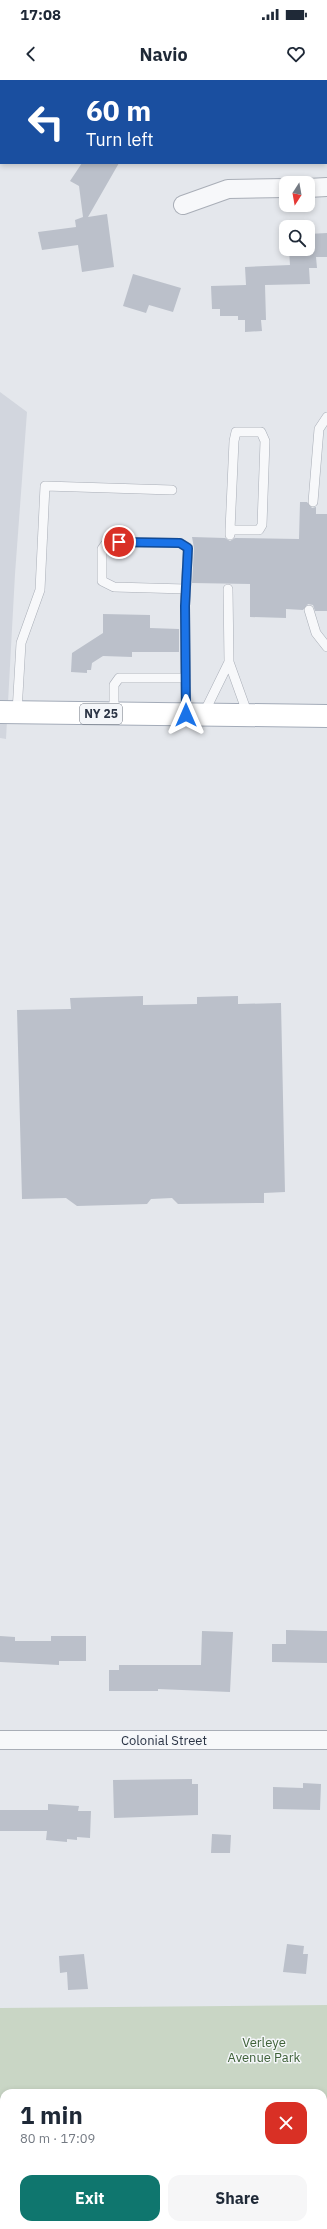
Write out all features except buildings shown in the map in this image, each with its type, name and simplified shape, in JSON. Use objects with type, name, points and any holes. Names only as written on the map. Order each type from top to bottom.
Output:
[{"type":"main road","name":"NY 25","points":[[8,712],[327,716]]},
{"type":"street","points":[[315,188],[327,187]]},
{"type":"street","points":[[183,205],[228,189],[279,188]]},
{"type":"street","name":"Colonial Street","points":[[0,1740],[327,1740]]},
{"type":"lane","points":[[313,502],[319,430],[327,417]]},
{"type":"lane","points":[[236,432],[261,432],[265,441],[262,525],[259,530],[230,532],[234,441],[236,432]]},
{"type":"lane","points":[[8,712],[20,643],[40,590],[44,486],[172,490]]},
{"type":"lane","points":[[186,589],[114,587],[102,581],[102,549],[107,542],[180,543],[188,548],[186,589],[186,678],[195,715]]},
{"type":"lane","points":[[228,589],[229,662],[248,715]]},
{"type":"lane","points":[[309,610],[316,633],[327,647]]},
{"type":"lane","points":[[195,715],[229,662]]},
{"type":"lane","points":[[114,714],[114,685],[118,678],[186,678]]},
{"type":"shaded area","points":[[0,392],[27,412],[15,574],[6,739],[0,738]]},
{"type":"green space","name":"Verleye Avenue Park","points":[[327,2005],[327,2089],[0,2089],[0,2008]]},
{"type":"route","points":[[119,542],[180,543],[188,548],[185,606],[186,715]]}]
